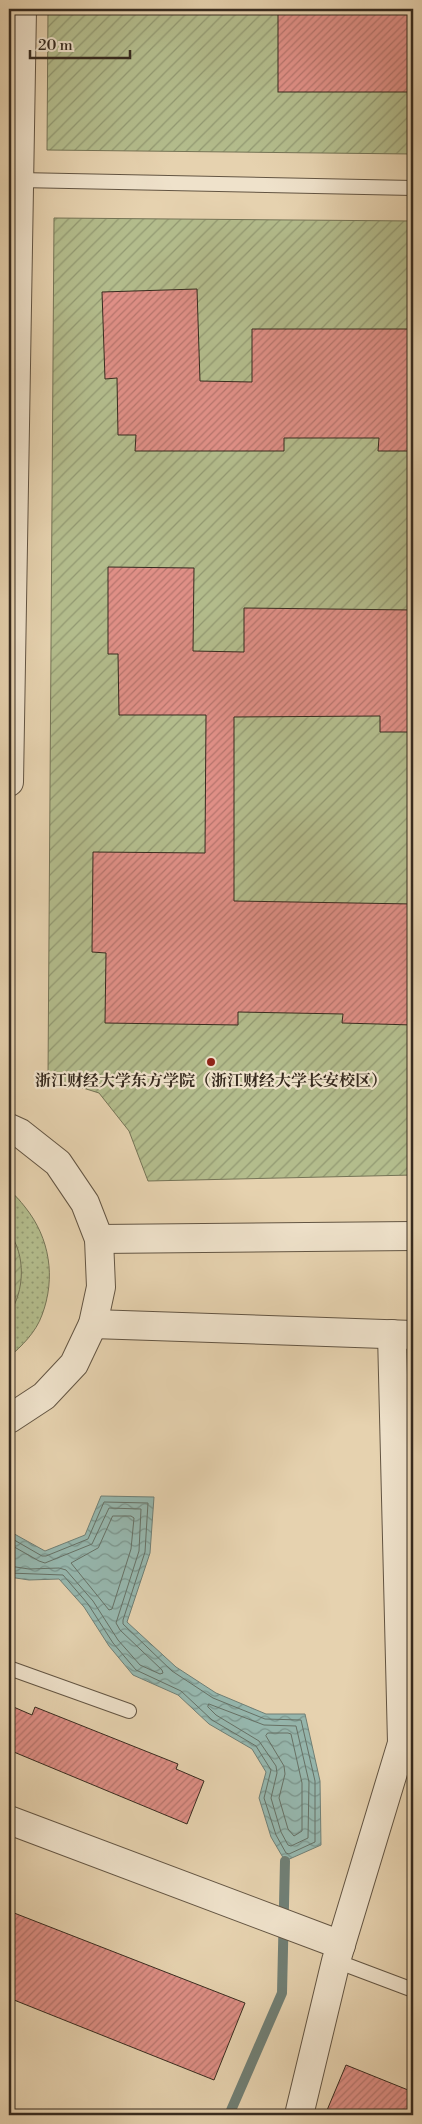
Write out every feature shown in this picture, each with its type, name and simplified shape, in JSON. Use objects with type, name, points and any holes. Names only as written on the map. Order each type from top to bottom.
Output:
[{"type":"street","points":[[9,782],[22,9]]},
{"type":"street","points":[[9,1128],[20,1133],[58,1163],[85,1203],[99,1239],[101,1287],[94,1324],[74,1364],[44,1396],[9,1419]]},
{"type":"street","points":[[99,1239],[413,1236]]},
{"type":"street","points":[[94,1324],[402,1334],[408,1745],[338,1953],[299,2115]]},
{"type":"street","points":[[9,1820],[305,1932],[338,1953]]},
{"type":"lane","points":[[19,180],[413,188]]},
{"type":"lane","points":[[9,1668],[129,1711]]},
{"type":"lane","points":[[338,1953],[413,1990]]},
{"type":"green space","points":[[48,9],[413,9],[413,154],[47,150]]},
{"type":"green space","points":[[54,218],[413,221],[413,1175],[148,1181],[129,1131],[99,1093],[48,1077]]},
{"type":"green space","points":[[9,1191],[25,1207],[40,1232],[48,1259],[49,1287],[42,1315],[36,1327],[9,1357]]},
{"type":"green space","points":[[9,1232],[15,1241],[21,1262],[21,1284],[9,1314]]},
{"type":"water","points":[[101,1496],[154,1497],[150,1553],[127,1622],[176,1667],[216,1693],[266,1714],[305,1714],[320,1781],[321,1845],[285,1861],[271,1837],[259,1798],[266,1772],[252,1749],[209,1724],[178,1695],[133,1675],[109,1646],[84,1607],[59,1579],[29,1580],[9,1577],[9,1531],[45,1551],[85,1535]]},
{"type":"building","points":[[278,9],[413,9],[413,92],[278,92]]},
{"type":"building","points":[[197,289],[200,381],[252,382],[252,329],[413,329],[413,451],[378,451],[379,438],[284,438],[284,451],[135,451],[136,435],[118,435],[117,378],[105,379],[102,292]]},
{"type":"building","points":[[108,567],[194,568],[193,651],[244,652],[244,608],[413,610],[412,732],[380,732],[380,716],[234,717],[234,901],[413,904],[413,1025],[342,1023],[343,1014],[238,1012],[238,1025],[105,1023],[106,953],[92,952],[93,852],[205,853],[206,715],[119,715],[118,654],[108,654]]},
{"type":"building","points":[[9,1705],[32,1715],[35,1707],[178,1764],[176,1769],[204,1781],[187,1824],[9,1750]]},
{"type":"building","points":[[9,1911],[245,2003],[214,2080],[9,1998]]},
{"type":"building","points":[[346,2065],[413,2092],[413,2115],[325,2115]]},
{"type":"waterway","points":[[229,2115],[282,1993],[285,1861]]},
{"type":"place","name":"浙江财经大学东方学院（浙江财经大学长安校区）","points":[[211,1062]]}]
